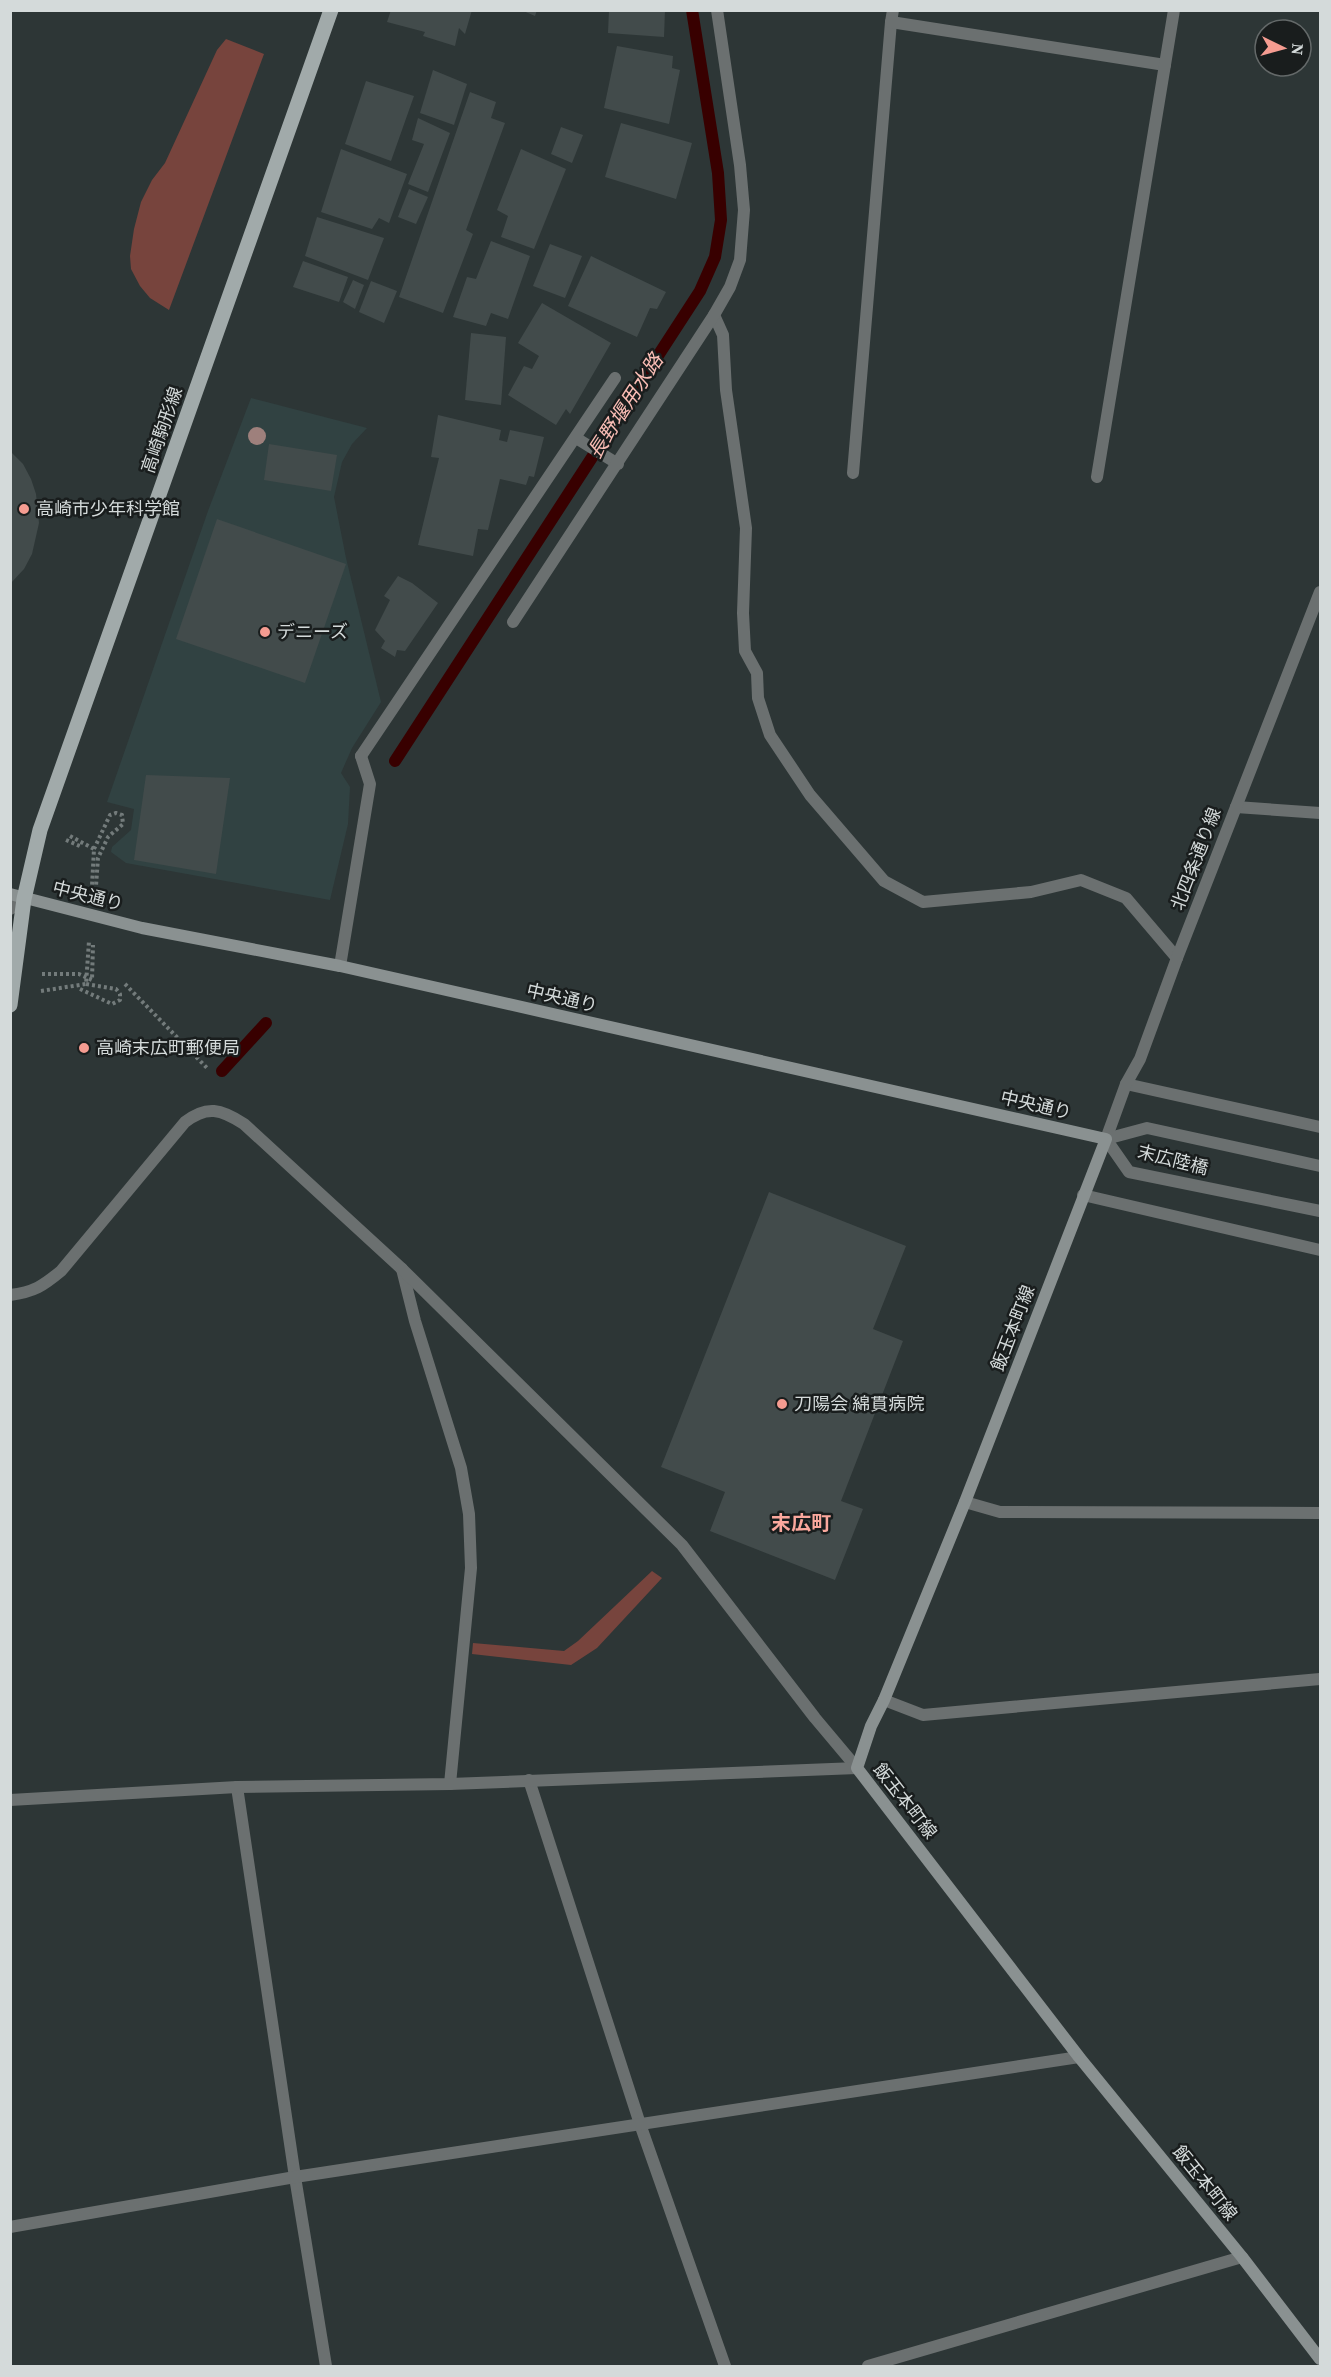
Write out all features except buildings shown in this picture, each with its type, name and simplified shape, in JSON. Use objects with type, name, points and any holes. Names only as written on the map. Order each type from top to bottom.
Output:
[{"type":"main road","name":"高崎駒形線","points":[[10,1005],[14,974],[17,896],[331,10]]},
{"type":"main road","name":"中央通り","points":[[17,896],[142,928],[340,966],[1106,1139]]},
{"type":"main road","name":"飯玉本町線","points":[[1106,1139],[965,1502],[884,1700],[870,1726],[857,1768],[1079,2057],[1242,2257],[1320,2359]]},
{"type":"street","points":[[513,622],[613,461],[714,315],[730,286],[740,260],[744,210],[740,165],[717,10]]},
{"type":"street","points":[[1097,477],[1174,10]]},
{"type":"street","points":[[853,473],[892,16],[1165,64]]},
{"type":"street","points":[[714,315],[723,335],[726,390],[746,528],[743,613],[745,651],[757,673],[758,698],[770,735],[810,795],[884,881],[923,902],[1030,892],[1080,880],[1126,898],[1177,958]]},
{"type":"street","points":[[340,966],[370,784],[361,756],[581,442],[615,378]]},
{"type":"street","points":[[581,442],[613,461]]},
{"type":"street","name":"北四条通り線","points":[[1106,1139],[1126,1084],[1140,1059],[1177,958],[1320,592]]},
{"type":"street","points":[[1236,807],[1320,813]]},
{"type":"street","points":[[10,909],[17,896]]},
{"type":"street","points":[[1126,1084],[1320,1127]]},
{"type":"street","points":[[10,1295],[36,1290],[61,1271],[185,1122],[198,1112],[213,1110],[230,1114],[244,1124],[402,1269],[682,1545],[815,1718],[857,1768]]},
{"type":"street","name":"末広陸橋","points":[[1320,1166],[1147,1128],[1106,1139],[1129,1172],[1320,1211]]},
{"type":"street","points":[[1083,1195],[1320,1250]]},
{"type":"street","points":[[402,1269],[415,1321],[461,1468],[469,1514],[471,1568],[450,1784]]},
{"type":"street","points":[[965,1502],[1000,1512],[1320,1513]]},
{"type":"street","points":[[884,1700],[923,1715],[1320,1679]]},
{"type":"street","points":[[10,1800],[237,1787],[450,1784],[857,1768]]},
{"type":"street","points":[[529,1780],[640,2124],[725,2367]]},
{"type":"street","points":[[237,1787],[295,2177],[326,2367]]},
{"type":"street","points":[[10,2227],[295,2177],[1079,2057]]},
{"type":"street","points":[[868,2367],[1242,2257]]},
{"type":"path","points":[[94,849],[110,815],[119,813],[124,818],[123,824],[108,837],[98,858]]},
{"type":"path","points":[[14,974],[79,974],[92,980]]},
{"type":"path","points":[[80,989],[112,1004],[120,1000],[120,993],[116,989],[86,984]]},
{"type":"path","points":[[125,984],[207,1068]]},
{"type":"shaded area","points":[[226,39],[264,54],[169,310],[150,298],[131,269],[130,256],[134,229],[141,202],[152,180],[165,163],[217,50]]},
{"type":"shaded area","points":[[251,398],[367,428],[352,444],[342,462],[334,497],[346,558],[381,702],[352,748],[341,773],[350,787],[348,824],[330,900],[126,863],[111,852],[112,847],[131,830],[134,809],[107,802],[208,511]]},
{"type":"shaded area","points":[[652,1571],[662,1578],[597,1648],[571,1665],[472,1654],[473,1643],[564,1651],[578,1641]]},
{"type":"waterway","name":"長野堰用水路","points":[[395,761],[700,291],[715,257],[721,220],[718,173],[692,10]]},
{"type":"waterway","name":"長野堰用水路","points":[[222,1071],[266,1023]]},
{"type":"place","name":"高崎市少年科学館","points":[[24,509]]},
{"type":"place","name":"デニーズ","points":[[265,632]]},
{"type":"place","name":"高崎末広町郵便局","points":[[84,1048]]},
{"type":"place","name":"刀陽会 綿貫病院","points":[[782,1404]]},
{"type":"district","name":"末広町","points":[[801,1523]]}]
